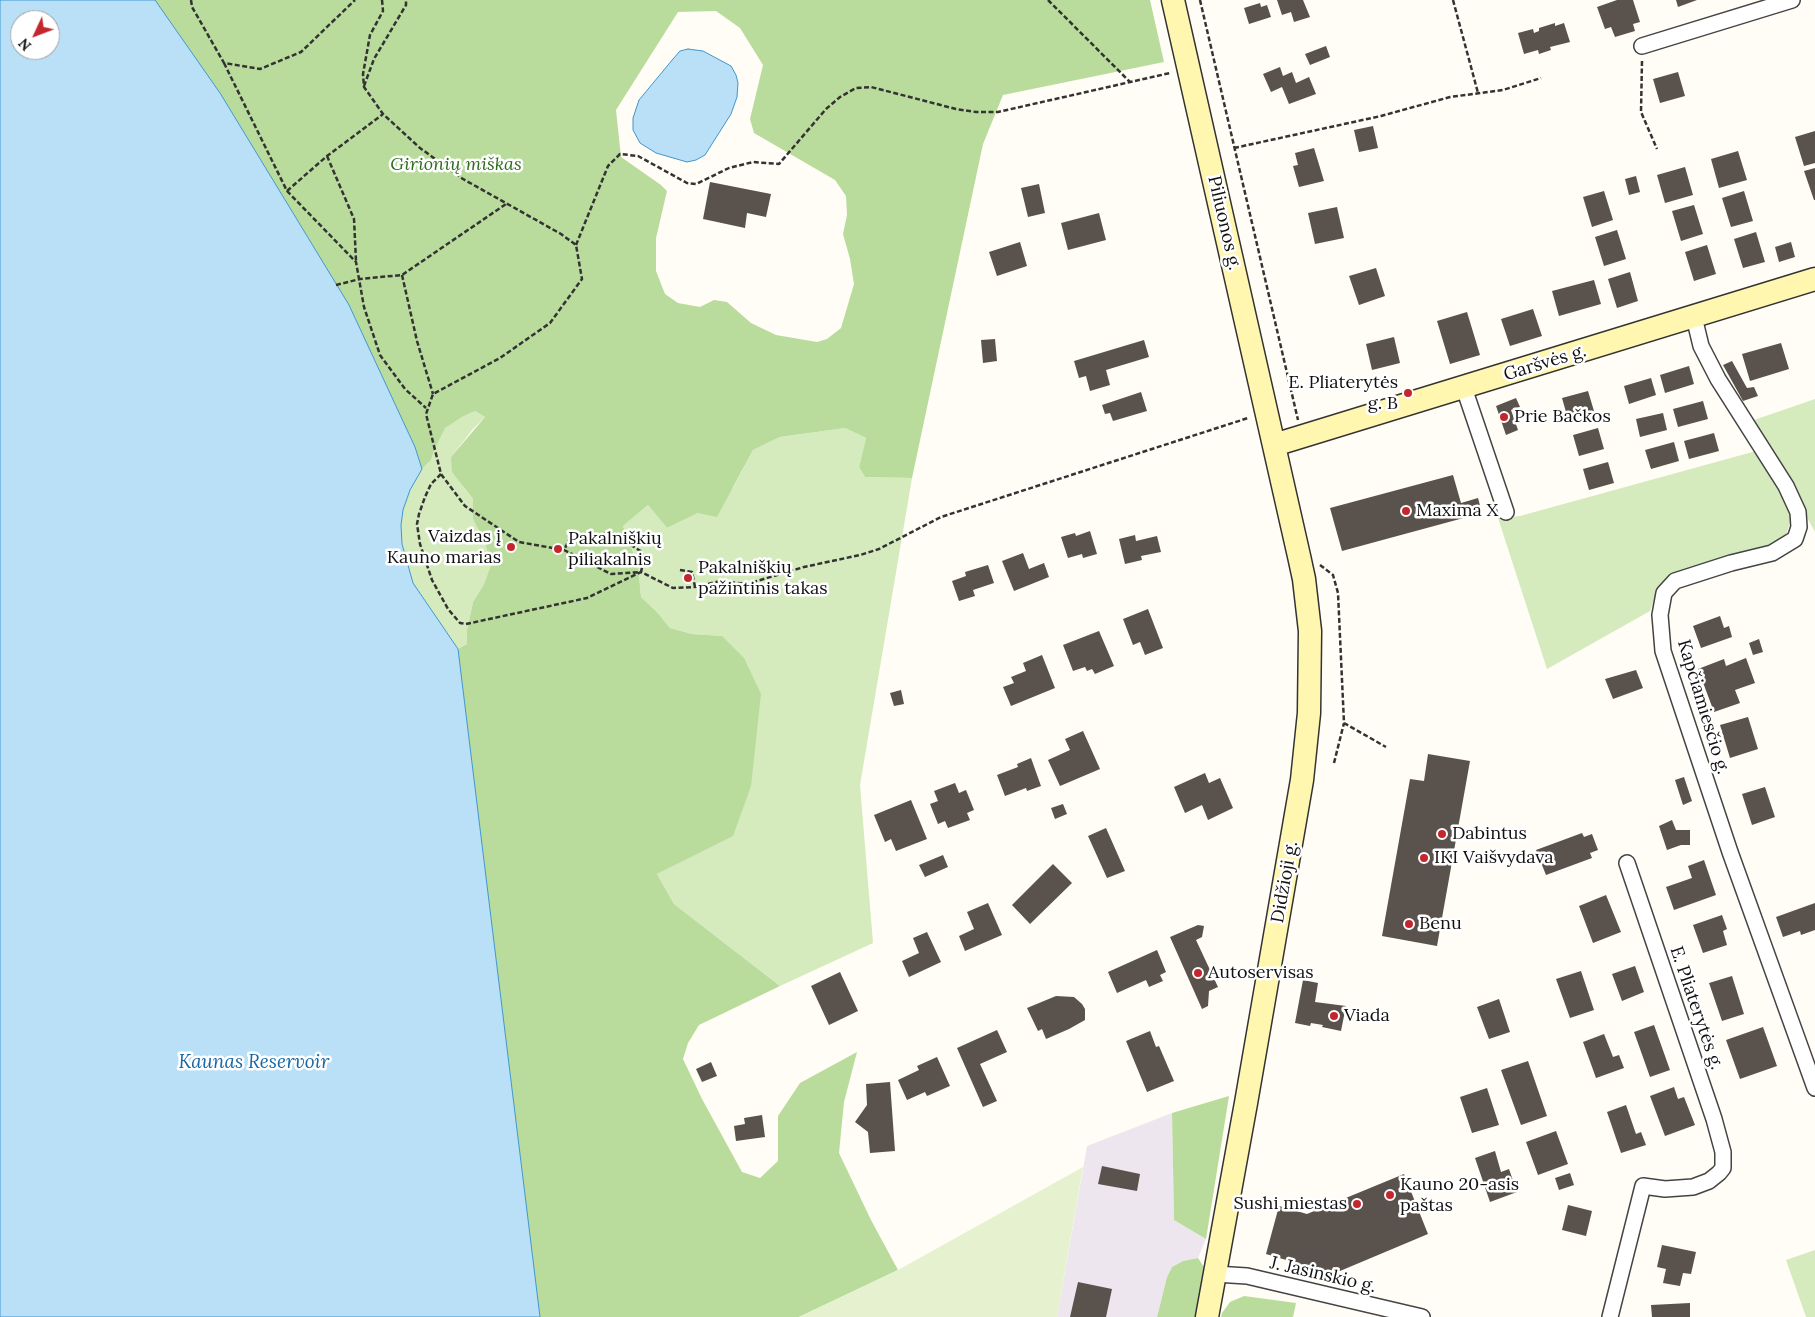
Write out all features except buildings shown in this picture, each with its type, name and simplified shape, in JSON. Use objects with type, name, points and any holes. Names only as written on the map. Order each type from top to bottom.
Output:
[{"type":"main road","name":"Piliuonos g.","points":[[1173,0],[1274,445]]},
{"type":"main road","name":"Garšvės g.","points":[[1274,445],[1303,438],[1815,279]]},
{"type":"main road","name":"Didžioji g.","points":[[1207,1317],[1293,836],[1302,780],[1309,713],[1310,631],[1304,579],[1274,445]]},
{"type":"street","points":[[1642,46],[1792,0]]},
{"type":"street","name":"Kapčiamiesčio g.","points":[[1694,317],[1701,346],[1718,379],[1786,486],[1798,512],[1799,527],[1795,539],[1772,553],[1731,563],[1675,581],[1664,593],[1660,615],[1663,651],[1730,852],[1815,1088]]},
{"type":"street","points":[[1464,388],[1506,512]]},
{"type":"street","name":"E. Pliaterytės g.","points":[[1610,1317],[1643,1186],[1666,1189],[1693,1187],[1710,1180],[1722,1168],[1723,1152],[1714,1119],[1627,862]]},
{"type":"street","name":"J. Jasinskio g.","points":[[1215,1274],[1247,1276],[1422,1317]]},
{"type":"path","points":[[191,0],[192,7],[224,63],[287,191],[356,262]]},
{"type":"path","points":[[224,63],[260,69],[301,52],[355,0]]},
{"type":"path","points":[[382,0],[383,11],[370,35],[362,74],[364,87],[383,114],[427,154],[463,179],[561,234],[576,245]]},
{"type":"path","points":[[364,87],[374,59],[406,5],[406,0]]},
{"type":"path","points":[[1048,0],[1130,83]]},
{"type":"path","points":[[1200,0],[1303,438]]},
{"type":"path","points":[[1453,0],[1478,93]]},
{"type":"path","points":[[1642,46],[1641,112],[1657,149]]},
{"type":"path","points":[[1189,70],[998,112],[976,112],[956,109],[871,87],[856,88],[840,97],[826,110],[779,164],[753,162],[729,168],[696,184],[687,183],[638,156],[620,154],[608,166],[576,245],[582,279],[550,323],[500,358],[433,394],[426,408],[426,414],[441,474],[465,506],[518,542],[564,550],[611,574],[640,572],[674,588],[695,587],[720,581],[747,584],[804,566],[860,555],[879,549],[941,517],[1267,413]]},
{"type":"path","points":[[1234,148],[1381,116],[1450,97],[1503,90],[1541,78]]},
{"type":"path","points":[[287,191],[326,156],[383,114]]},
{"type":"path","points":[[326,156],[354,219],[356,262],[364,308],[380,355],[405,389],[426,408]]},
{"type":"path","points":[[336,285],[360,279],[402,275],[506,204]]},
{"type":"path","points":[[402,275],[433,394]]},
{"type":"path","points":[[441,474],[431,484],[424,497],[417,524],[420,544],[432,580],[448,609],[460,623],[466,624],[587,598],[640,572],[644,559],[642,552],[612,533],[570,538],[564,550]]},
{"type":"path","points":[[1318,559],[1320,566],[1333,575],[1338,593],[1344,723],[1334,763]]},
{"type":"path","points":[[680,570],[692,572],[695,587]]},
{"type":"path","points":[[1344,723],[1386,747]]},
{"type":"shaded area","points":[[1172,1113],[1174,1220],[1206,1239],[1198,1258],[1183,1261],[1172,1267],[1167,1277],[1157,1317],[1057,1317],[1087,1146]]},
{"type":"green space","name":"Girionių miškas","points":[[155,0],[1150,0],[1164,62],[1003,95],[983,144],[912,478],[865,477],[859,467],[866,438],[845,428],[780,437],[753,450],[717,517],[698,513],[667,528],[648,505],[623,526],[638,565],[641,597],[670,628],[692,634],[722,636],[744,658],[761,694],[751,786],[733,836],[657,874],[674,904],[780,986],[699,1025],[688,1043],[683,1059],[702,1099],[742,1172],[760,1178],[778,1161],[778,1116],[800,1083],[857,1052],[844,1102],[839,1153],[871,1220],[898,1270],[799,1317],[540,1317],[458,649],[467,644],[467,630],[473,602],[484,584],[491,565],[485,543],[473,519],[473,499],[452,472],[451,457],[485,417],[475,411],[445,428],[431,460],[422,469],[415,447],[349,305],[220,93]],"holes":[[[716,11],[740,28],[763,65],[750,119],[754,133],[835,180],[846,196],[847,215],[843,234],[854,284],[841,328],[827,339],[817,342],[776,335],[751,323],[727,302],[714,300],[700,307],[678,303],[665,294],[656,271],[656,238],[667,191],[621,157],[616,110],[678,12]]]},
{"type":"green space","points":[[1815,399],[1815,532],[1754,420]]},
{"type":"green space","points":[[475,411],[485,417],[451,457],[464,488],[473,499],[473,519],[485,543],[491,565],[484,584],[473,602],[467,630],[467,644],[458,649],[413,583],[402,544],[401,525],[403,510],[410,490],[422,469],[431,460],[444,428]]},
{"type":"green space","points":[[845,428],[866,438],[859,467],[865,477],[912,478],[860,785],[873,943],[780,986],[674,904],[657,874],[733,835],[722,636],[692,634],[670,628],[641,597],[638,565],[623,526],[648,505],[667,528],[698,513],[733,488],[753,450],[780,437]]},
{"type":"green space","points":[[1756,451],[1793,515],[1786,534],[1777,542],[1678,572],[1658,589],[1650,611],[1547,669],[1498,518],[1520,516]]},
{"type":"green space","points":[[1229,1096],[1206,1239],[1174,1220],[1172,1113]]},
{"type":"green space","points":[[1083,1167],[1057,1317],[799,1317],[898,1270]]},
{"type":"green space","points":[[1815,1250],[1815,1317],[1806,1317],[1786,1260]]},
{"type":"green space","points":[[1198,1258],[1204,1267],[1195,1317],[1157,1317],[1167,1277],[1172,1267],[1183,1261]]},
{"type":"green space","points":[[1244,1296],[1296,1303],[1293,1317],[1221,1317],[1230,1302]]},
{"type":"water","name":"Kaunas Reservoir","points":[[0,0],[155,0],[220,93],[349,305],[415,447],[422,469],[410,490],[403,510],[401,525],[402,544],[413,583],[458,649],[540,1317],[0,1317]]},
{"type":"water","points":[[688,49],[703,51],[731,66],[738,83],[737,97],[731,114],[705,155],[687,162],[656,153],[640,143],[633,130],[633,118],[639,100],[680,51]]},
{"type":"place","name":"E. Pliaterytės g. B","points":[[1408,393]]},
{"type":"place","name":"Prie Bačkos","points":[[1504,417]]},
{"type":"place","name":"Maxima X","points":[[1406,511]]},
{"type":"place","name":"Vaizdas į Kauno marias","points":[[511,547]]},
{"type":"place","name":"Pakalniškių piliakalnis","points":[[558,549]]},
{"type":"place","name":"Pakalniškių pažintinis takas","points":[[688,578]]},
{"type":"place","name":"Dabintus","points":[[1442,834]]},
{"type":"place","name":"IKI Vaišvydava","points":[[1424,858]]},
{"type":"place","name":"Benu","points":[[1409,924]]},
{"type":"place","name":"Autoservisas","points":[[1198,973]]},
{"type":"place","name":"Viada","points":[[1334,1016]]},
{"type":"place","name":"Kauno 20-asis paštas","points":[[1390,1195]]},
{"type":"place","name":"Sushi miestas","points":[[1357,1204]]}]
